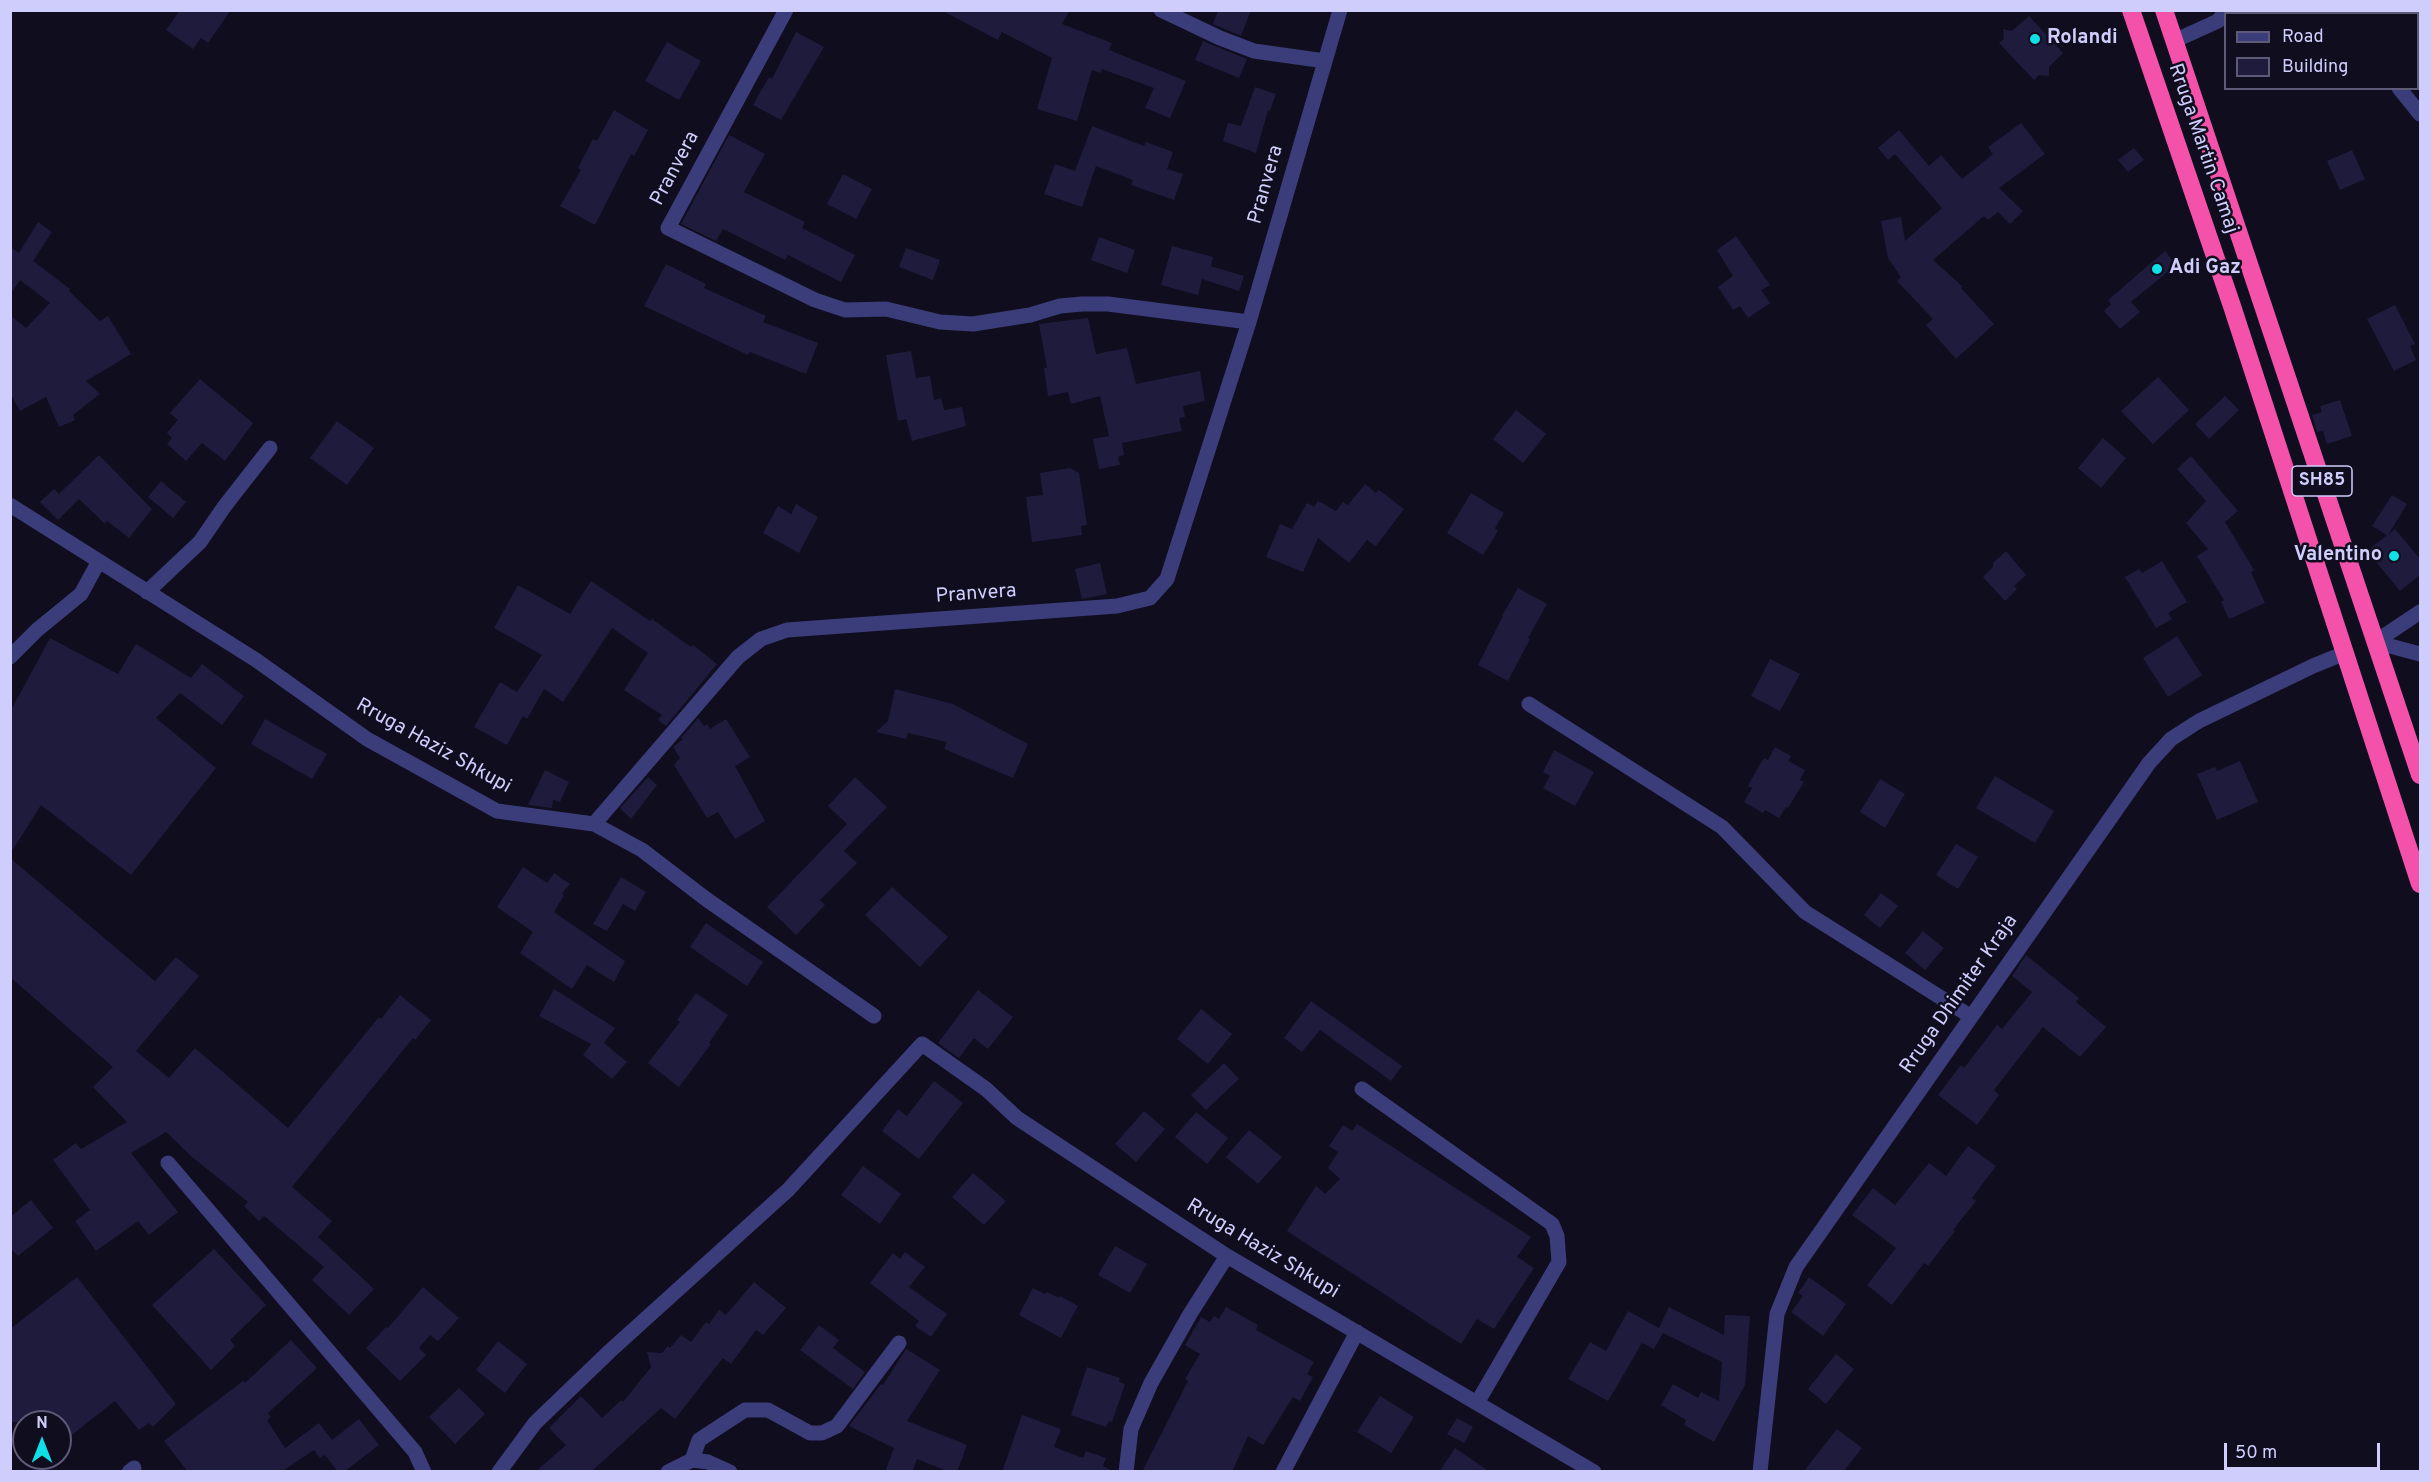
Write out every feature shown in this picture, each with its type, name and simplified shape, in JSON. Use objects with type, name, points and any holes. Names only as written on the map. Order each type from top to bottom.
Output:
[{"type":"highway","name":"Rruga Martin Camaj","points":[[2131,10],[2186,166],[2421,884]]},
{"type":"highway","name":"Rruga Martin Camaj","points":[[2164,10],[2375,642],[2416,745],[2421,775]]},
{"type":"street","name":"Pranvera","points":[[786,10],[668,228],[815,300],[845,310],[886,309],[940,322],[973,324],[1030,315],[1060,306],[1091,304],[1250,322]]},
{"type":"street","points":[[1161,10],[1220,38],[1254,51],[1325,61]]},
{"type":"street","name":"Pranvera","points":[[594,824],[738,657],[761,639],[787,630],[1118,606],[1150,598],[1167,579],[1250,322],[1340,10]]},
{"type":"street","points":[[2174,41],[2218,21],[2224,13]]},
{"type":"street","points":[[2401,90],[2421,114]]},
{"type":"street","points":[[147,591],[200,542],[270,448]]},
{"type":"street","name":"Rruga Haziz Shkupi","points":[[10,505],[256,660],[367,740],[498,811],[594,824],[642,850],[706,899],[874,1016]]},
{"type":"street","points":[[10,657],[50,618],[81,594],[99,561]]},
{"type":"street","points":[[2375,642],[2421,612]]},
{"type":"street","points":[[2375,642],[2421,654]]},
{"type":"street","name":"Rruga Dhimiter Kraja","points":[[1760,1472],[1777,1314],[1796,1267],[2149,763],[2170,739],[2199,721],[2345,653]]},
{"type":"street","points":[[1529,704],[1722,827],[1805,912],[1970,1016]]},
{"type":"street","name":"Rruga Haziz Shkupi","points":[[499,1472],[535,1423],[610,1351],[788,1190],[922,1044],[986,1089],[1017,1118],[1227,1257],[1594,1472]]},
{"type":"street","points":[[1362,1089],[1552,1224],[1557,1236],[1559,1262],[1477,1403]]},
{"type":"street","points":[[168,1163],[415,1452],[424,1472]]},
{"type":"street","points":[[1126,1472],[1131,1429],[1150,1383],[1190,1314],[1227,1257]]},
{"type":"street","points":[[1283,1472],[1357,1332]]},
{"type":"street","points":[[692,1461],[699,1440],[745,1410],[768,1410],[810,1433],[822,1433],[837,1426],[899,1343]]},
{"type":"street","points":[[668,1472],[692,1461],[708,1462],[730,1472]]},
{"type":"building","points":[[180,10],[231,10],[208,43],[201,38],[193,49],[166,30]]},
{"type":"building","points":[[941,10],[1070,10],[1062,24],[1112,43],[1109,50],[1186,81],[1170,118],[1145,108],[1154,88],[1102,69],[1101,73],[1092,70],[1077,121],[1037,109],[1052,58],[1002,32],[998,40]]},
{"type":"building","points":[[1218,10],[1251,10],[1241,36],[1213,24]]},
{"type":"building","points":[[2029,16],[2063,53],[2049,67],[2049,76],[2039,75],[2034,80],[1999,43],[2004,39],[2003,29],[2012,31]]},
{"type":"building","points":[[796,32],[824,47],[781,120],[753,105],[769,77],[772,79]]},
{"type":"building","points":[[1203,41],[1247,59],[1239,78],[1195,60]]},
{"type":"building","points":[[667,42],[701,61],[679,100],[645,81]]},
{"type":"building","points":[[1255,87],[1276,94],[1270,111],[1268,110],[1256,153],[1223,141],[1228,123],[1241,126]]},
{"type":"building","points":[[614,110],[648,130],[634,156],[631,154],[595,225],[560,206],[581,170],[578,168],[593,139],[597,141]]},
{"type":"building","points":[[2021,123],[2045,154],[1999,188],[2023,211],[2010,224],[1998,212],[1988,220],[1984,216],[1933,260],[1962,286],[1961,288],[1994,324],[1956,359],[1926,325],[1933,319],[1897,281],[1901,277],[1888,258],[1881,221],[1901,217],[1905,241],[1942,208],[1895,154],[1888,160],[1878,148],[1899,130],[1929,166],[1941,155],[1962,179],[1993,154],[1988,147]]},
{"type":"building","points":[[1092,126],[1144,146],[1146,142],[1173,152],[1167,169],[1183,174],[1174,200],[1131,185],[1133,180],[1096,166],[1082,207],[1044,194],[1055,164],[1075,171]]},
{"type":"building","points":[[729,135],[765,154],[744,192],[805,222],[802,228],[855,255],[841,282],[788,255],[785,260],[723,229],[716,241],[681,224]]},
{"type":"building","points":[[2134,148],[2144,160],[2128,172],[2118,160]]},
{"type":"building","points":[[2352,150],[2365,179],[2340,190],[2327,161]]},
{"type":"building","points":[[843,174],[872,189],[856,219],[827,204]]},
{"type":"building","points":[[38,222],[52,232],[33,261],[70,289],[69,291],[100,321],[108,316],[131,354],[86,381],[100,394],[73,415],[75,420],[59,427],[46,397],[20,411],[10,393],[10,315],[26,328],[50,303],[20,280],[10,295],[10,247],[19,253]]},
{"type":"building","points":[[1736,236],[1770,285],[1761,290],[1770,303],[1748,318],[1740,306],[1733,310],[1718,287],[1733,276],[1717,250]]},
{"type":"building","points":[[1099,237],[1135,250],[1127,273],[1091,260]]},
{"type":"building","points":[[1172,246],[1213,257],[1211,266],[1244,276],[1239,291],[1202,279],[1198,295],[1161,285]]},
{"type":"building","points":[[906,248],[940,260],[933,280],[899,267]]},
{"type":"building","points":[[2165,251],[2176,265],[2131,302],[2140,312],[2120,329],[2104,311],[2111,304],[2108,300]]},
{"type":"building","points":[[666,264],[706,284],[704,288],[766,316],[763,322],[818,343],[806,374],[750,352],[748,355],[644,306]]},
{"type":"building","points":[[2395,305],[2415,344],[2410,346],[2416,360],[2394,371],[2367,319]]},
{"type":"building","points":[[1088,318],[1096,354],[1127,348],[1136,384],[1200,371],[1205,401],[1183,406],[1185,417],[1179,418],[1182,431],[1122,443],[1124,455],[1118,457],[1120,465],[1099,469],[1093,439],[1109,436],[1100,396],[1071,404],[1068,392],[1048,396],[1044,368],[1047,368],[1039,324]]},
{"type":"building","points":[[911,351],[916,378],[930,376],[934,400],[941,398],[944,410],[962,407],[966,426],[912,441],[906,419],[898,421],[886,355]]},
{"type":"building","points":[[2158,377],[2189,410],[2153,444],[2121,411]]},
{"type":"building","points":[[200,379],[253,423],[225,461],[202,443],[186,461],[167,444],[172,438],[167,433],[178,420],[170,413]]},
{"type":"building","points":[[2225,396],[2239,410],[2209,439],[2195,424]]},
{"type":"building","points":[[2340,400],[2352,436],[2327,444],[2323,431],[2317,432],[2312,415],[2322,412],[2320,406]]},
{"type":"building","points":[[1516,410],[1546,434],[1523,463],[1493,439]]},
{"type":"building","points":[[337,421],[374,448],[347,485],[310,458]]},
{"type":"building","points":[[2103,438],[2126,458],[2101,488],[2078,468]]},
{"type":"building","points":[[99,455],[152,509],[129,538],[107,521],[105,524],[79,499],[58,520],[40,502],[54,489],[59,494]]},
{"type":"building","points":[[2191,456],[2238,511],[2225,522],[2254,570],[2251,572],[2265,603],[2229,619],[2221,602],[2224,600],[2197,556],[2208,549],[2186,523],[2206,501],[2177,469]]},
{"type":"building","points":[[1070,468],[1079,473],[1087,525],[1081,526],[1082,535],[1032,542],[1026,497],[1043,495],[1040,473]]},
{"type":"building","points":[[161,481],[186,502],[173,518],[148,497]]},
{"type":"building","points":[[1365,484],[1376,493],[1379,490],[1404,509],[1376,546],[1367,540],[1349,563],[1318,538],[1303,572],[1266,557],[1280,524],[1292,529],[1307,503],[1314,507],[1318,501],[1336,511],[1343,502],[1348,505]]},
{"type":"building","points":[[1471,493],[1504,513],[1495,528],[1498,531],[1483,555],[1447,533]]},
{"type":"building","name":"Valentino","points":[[2392,495],[2407,504],[2388,535],[2395,529],[2421,560],[2421,574],[2400,591],[2367,551],[2387,535],[2372,526]]},
{"type":"building","points":[[796,504],[818,517],[799,553],[763,533],[778,506],[791,514]]},
{"type":"building","points":[[2006,551],[2026,575],[2014,586],[2017,589],[2005,601],[1983,577]]},
{"type":"building","points":[[2162,561],[2187,602],[2168,613],[2172,619],[2156,628],[2125,577],[2139,569],[2142,573]]},
{"type":"building","points":[[1100,563],[1107,594],[1082,599],[1075,569]]},
{"type":"building","points":[[591,581],[650,621],[652,619],[691,647],[693,645],[717,664],[666,726],[658,720],[662,715],[624,690],[648,653],[612,628],[563,702],[544,689],[527,719],[523,716],[507,745],[474,727],[500,682],[517,692],[542,655],[494,628],[518,585],[570,614]]},
{"type":"building","points":[[1518,588],[1547,604],[1508,681],[1478,665]]},
{"type":"building","points":[[2177,636],[2202,675],[2168,697],[2143,658]]},
{"type":"building","points":[[50,638],[118,674],[136,644],[191,678],[202,664],[244,696],[222,725],[180,693],[156,718],[216,768],[131,875],[41,805],[10,854],[10,712]]},
{"type":"building","points":[[1770,659],[1800,674],[1780,711],[1751,696]]},
{"type":"building","points":[[895,689],[953,704],[1028,744],[1013,778],[944,749],[947,742],[908,733],[906,739],[876,732],[888,721]]},
{"type":"building","points":[[698,718],[704,726],[707,724],[710,729],[726,719],[750,757],[735,766],[765,821],[735,839],[718,812],[707,818],[674,765],[680,758],[673,747],[683,739],[681,738]]},
{"type":"building","points":[[265,719],[327,754],[312,779],[251,744]]},
{"type":"building","points":[[1775,747],[1791,756],[1788,761],[1805,770],[1800,780],[1804,782],[1779,818],[1765,810],[1763,813],[1744,802],[1752,788],[1748,786],[1752,778],[1764,758],[1768,760]]},
{"type":"building","points":[[1554,750],[1594,772],[1575,806],[1543,788],[1550,776],[1543,772]]},
{"type":"building","points":[[2240,761],[2258,802],[2217,820],[2197,774],[2215,767],[2217,771]]},
{"type":"building","points":[[545,770],[569,782],[560,802],[553,800],[552,808],[528,805]]},
{"type":"building","points":[[1995,776],[2054,811],[2035,843],[1976,808]]},
{"type":"building","points":[[648,777],[657,785],[631,819],[620,808]]},
{"type":"building","points":[[855,777],[887,807],[844,851],[857,863],[820,900],[825,905],[796,935],[767,907],[847,824],[828,806]]},
{"type":"building","points":[[1880,779],[1905,794],[1885,828],[1860,812]]},
{"type":"building","points":[[1956,844],[1978,857],[1958,889],[1936,875]]},
{"type":"building","points":[[10,858],[155,981],[176,957],[199,976],[136,1051],[169,1078],[195,1048],[288,1128],[379,1017],[381,1019],[400,995],[431,1020],[415,1040],[413,1038],[292,1187],[332,1221],[318,1237],[374,1289],[349,1315],[312,1280],[324,1267],[264,1216],[259,1221],[244,1206],[248,1202],[192,1157],[166,1132],[131,1153],[178,1212],[149,1235],[138,1221],[96,1251],[75,1221],[90,1210],[53,1160],[76,1143],[81,1149],[127,1122],[93,1087],[113,1067],[10,977]]},
{"type":"building","points":[[523,867],[547,883],[554,873],[570,884],[562,893],[564,895],[554,912],[625,961],[614,982],[587,965],[572,989],[520,953],[533,932],[497,907]]},
{"type":"building","points":[[621,877],[646,892],[635,911],[623,904],[607,931],[593,924]]},
{"type":"building","points":[[892,887],[948,937],[920,967],[865,915]]},
{"type":"building","points":[[1881,893],[1898,906],[1880,928],[1864,915]]},
{"type":"building","points":[[706,923],[763,962],[747,986],[690,947]]},
{"type":"building","points":[[1923,931],[1944,948],[1925,970],[1905,953]]},
{"type":"building","points":[[2026,955],[2079,998],[2076,1002],[2106,1027],[2080,1057],[2043,1027],[1994,1090],[1999,1095],[1977,1125],[1938,1095],[1961,1065],[1964,1068],[1997,1025],[2002,1029],[2032,992],[2012,976]]},
{"type":"building","points":[[554,989],[615,1028],[604,1043],[627,1062],[612,1079],[583,1055],[591,1044],[539,1016]]},
{"type":"building","points":[[978,990],[1013,1017],[988,1049],[974,1038],[959,1058],[938,1043]]},
{"type":"building","points":[[696,993],[728,1015],[709,1043],[711,1044],[679,1087],[648,1063],[680,1022],[677,1020]]},
{"type":"building","points":[[1311,1001],[1402,1066],[1391,1081],[1320,1030],[1302,1052],[1284,1038]]},
{"type":"building","points":[[1201,1009],[1232,1034],[1208,1064],[1177,1039]]},
{"type":"building","points":[[1224,1063],[1239,1079],[1206,1110],[1191,1095]]},
{"type":"building","points":[[934,1081],[963,1103],[919,1159],[882,1131],[898,1109],[907,1116]]},
{"type":"building","points":[[1144,1111],[1165,1129],[1136,1162],[1115,1144]]},
{"type":"building","points":[[1196,1112],[1228,1138],[1207,1164],[1175,1137]]},
{"type":"building","points":[[1357,1124],[1531,1237],[1517,1257],[1534,1268],[1494,1329],[1477,1319],[1461,1344],[1287,1231],[1316,1186],[1325,1194],[1340,1179],[1328,1168],[1338,1152],[1329,1146],[1343,1125],[1352,1131]]},
{"type":"building","points":[[1249,1130],[1282,1157],[1258,1184],[1226,1157]]},
{"type":"building","points":[[1968,1146],[1996,1166],[1972,1198],[1976,1201],[1953,1230],[1955,1231],[1928,1266],[1924,1263],[1892,1305],[1867,1285],[1896,1248],[1852,1215],[1873,1188],[1895,1205],[1929,1163],[1946,1176]]},
{"type":"building","points":[[863,1166],[901,1194],[880,1224],[841,1195]]},
{"type":"building","points":[[973,1173],[1006,1201],[984,1225],[952,1197]]},
{"type":"building","points":[[31,1200],[53,1228],[18,1256],[10,1248],[10,1217]]},
{"type":"building","points":[[1115,1246],[1147,1264],[1130,1293],[1098,1275]]},
{"type":"building","points":[[214,1249],[266,1305],[230,1340],[235,1346],[211,1370],[152,1305]]},
{"type":"building","points":[[905,1252],[925,1267],[909,1287],[947,1314],[931,1337],[915,1326],[919,1321],[870,1283],[893,1253],[900,1259]]},
{"type":"building","points":[[77,1277],[176,1404],[153,1427],[149,1423],[139,1430],[115,1401],[72,1435],[72,1410],[12,1410],[12,1422],[10,1422],[10,1329]]},
{"type":"building","points":[[1809,1277],[1846,1304],[1823,1336],[1791,1312],[1803,1296],[1798,1293]]},
{"type":"building","points":[[754,1282],[786,1308],[763,1335],[756,1330],[731,1364],[723,1358],[675,1419],[661,1408],[591,1472],[535,1472],[566,1445],[549,1428],[581,1396],[602,1418],[621,1400],[623,1402],[651,1367],[647,1352],[662,1353],[668,1346],[670,1348],[681,1335],[691,1342],[706,1322],[709,1324],[719,1310],[726,1315]]},
{"type":"building","points":[[423,1287],[459,1318],[438,1341],[430,1335],[419,1348],[426,1355],[400,1381],[366,1348],[386,1327],[388,1328]]},
{"type":"building","points":[[1033,1288],[1045,1294],[1047,1292],[1059,1298],[1060,1296],[1078,1306],[1061,1338],[1019,1315]]},
{"type":"building","points":[[1226,1307],[1258,1325],[1256,1330],[1314,1362],[1307,1374],[1313,1377],[1300,1401],[1293,1397],[1263,1445],[1248,1436],[1232,1472],[1142,1472],[1188,1381],[1185,1379],[1200,1354],[1185,1345],[1201,1317],[1210,1322],[1214,1316],[1219,1319]]},
{"type":"building","points":[[1669,1307],[1724,1335],[1725,1315],[1750,1316],[1745,1385],[1714,1442],[1684,1425],[1686,1420],[1661,1405],[1673,1384],[1698,1398],[1701,1392],[1719,1401],[1722,1362],[1663,1333],[1654,1349],[1642,1343],[1608,1401],[1568,1379],[1590,1342],[1606,1351],[1628,1311],[1659,1328]]},
{"type":"building","points":[[819,1325],[839,1340],[833,1348],[865,1372],[853,1389],[800,1350]]},
{"type":"building","points":[[291,1340],[317,1368],[268,1413],[271,1417],[267,1420],[285,1448],[319,1423],[332,1440],[359,1419],[379,1445],[344,1472],[338,1472],[325,1455],[320,1458],[314,1450],[281,1472],[188,1472],[164,1441],[243,1381],[245,1383]]},
{"type":"building","points":[[498,1341],[527,1364],[505,1393],[476,1370]]},
{"type":"building","points":[[906,1349],[940,1370],[907,1421],[967,1445],[957,1472],[949,1472],[917,1459],[912,1472],[885,1472],[894,1448],[849,1426],[881,1384],[883,1385]]},
{"type":"building","points":[[1836,1354],[1854,1369],[1826,1404],[1808,1389]]},
{"type":"building","points":[[1087,1367],[1120,1378],[1119,1382],[1125,1384],[1112,1422],[1109,1421],[1106,1427],[1071,1415]]},
{"type":"building","points":[[459,1388],[485,1414],[455,1444],[429,1417]]},
{"type":"building","points":[[1380,1396],[1414,1417],[1391,1453],[1357,1432]]},
{"type":"building","points":[[1022,1415],[1061,1429],[1054,1447],[1083,1458],[1086,1451],[1106,1458],[1103,1466],[1114,1472],[1002,1472]]},
{"type":"building","points":[[1457,1418],[1473,1427],[1464,1443],[1447,1434]]},
{"type":"building","points":[[1837,1429],[1862,1448],[1843,1472],[1803,1472]]},
{"type":"building","points":[[1455,1448],[1490,1472],[1439,1472]]},
{"type":"place","name":"Rolandi","points":[[2035,39]]},
{"type":"place","name":"Adi Gaz","points":[[2157,269]]},
{"type":"place","name":"Valentino","points":[[2394,556]]}]
